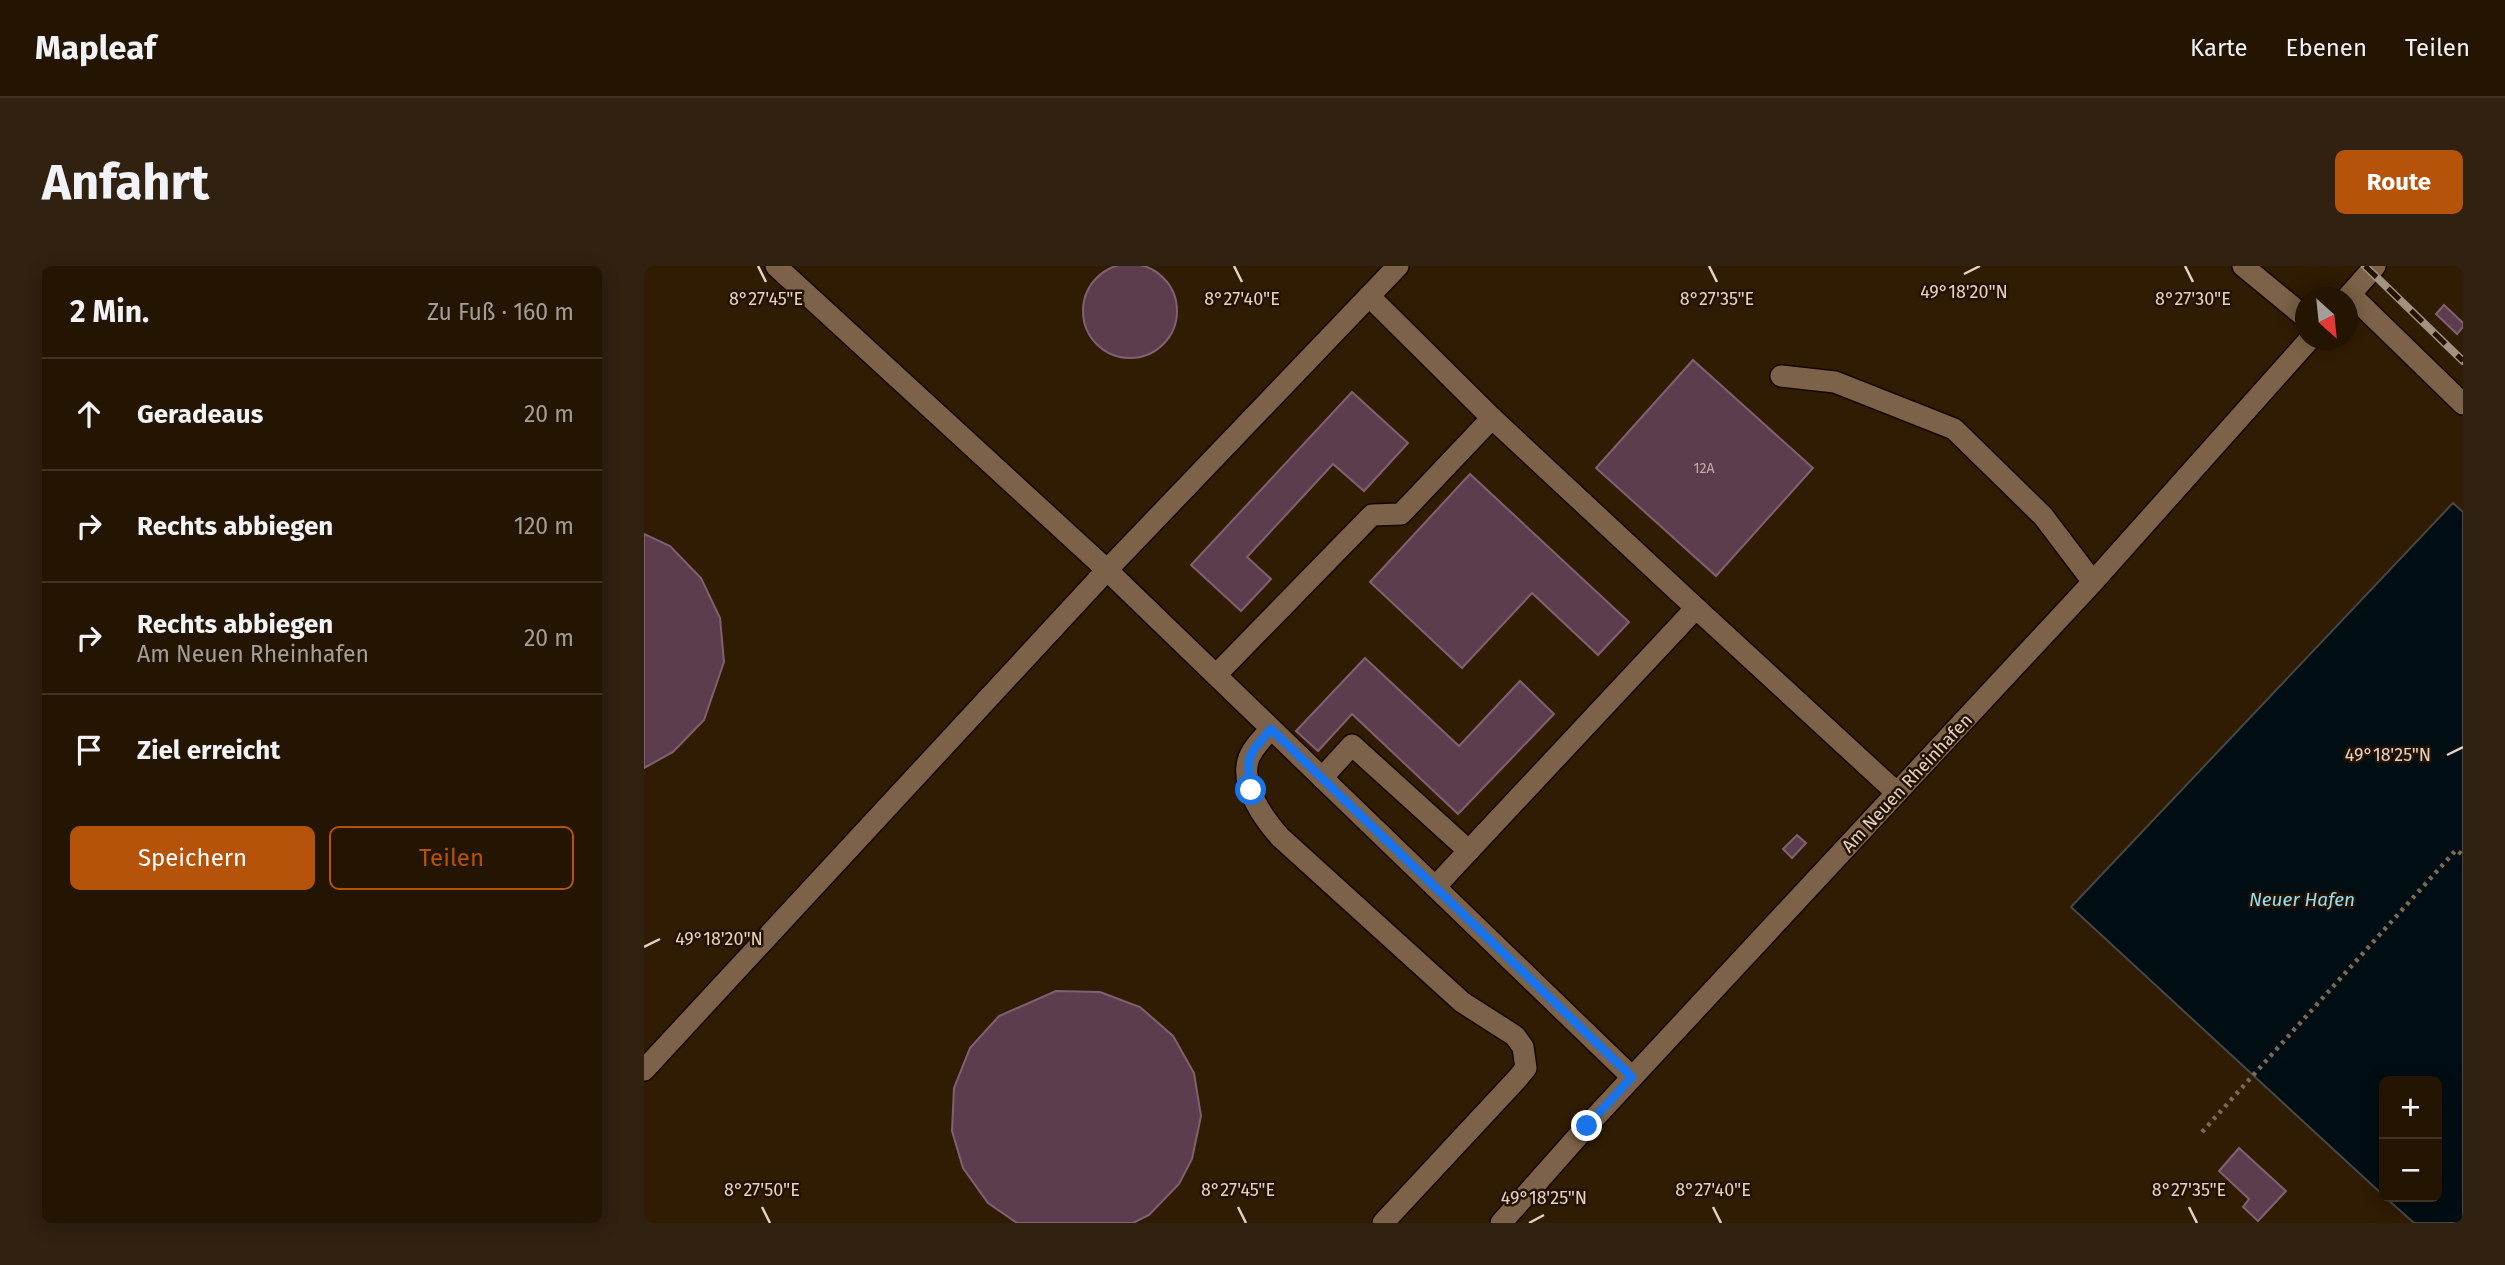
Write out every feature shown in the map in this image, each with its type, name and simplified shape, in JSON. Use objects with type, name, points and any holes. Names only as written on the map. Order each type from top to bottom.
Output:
[{"type":"street","points":[[776,266],[1107,570],[1632,1077]]},
{"type":"street","points":[[644,1070],[1107,570],[1398,266]]},
{"type":"street","points":[[2243,266],[2295,309]]},
{"type":"street","points":[[2356,287],[2375,266]]},
{"type":"street","points":[[1369,296],[1492,418],[1897,793]]},
{"type":"street","points":[[2358,305],[2463,404]]},
{"type":"street","name":"Am Neuen Rheinhafen","points":[[1501,1223],[1632,1077],[2093,582],[2300,350]]},
{"type":"street","points":[[1781,376],[1835,382],[1954,429],[2043,516],[2093,582]]},
{"type":"street","points":[[1216,676],[1372,515],[1401,514],[1492,418]]},
{"type":"street","points":[[1435,887],[1696,608]]},
{"type":"street","points":[[1271,729],[1253,750],[1247,763],[1251,790],[1261,815],[1280,837],[1462,1002],[1515,1036],[1523,1047],[1526,1068],[1383,1223]]},
{"type":"street","points":[[1322,778],[1352,745],[1469,851]]},
{"type":"path","points":[[2202,1132],[2456,850],[2463,855]]},
{"type":"water","name":"Neuer Hafen","points":[[2453,503],[2463,512],[2463,1223],[2414,1223],[2391,1202],[2442,1202],[2442,1076],[2379,1076],[2379,1191],[2071,907]]},
{"type":"building","points":[[1130,264],[1148,268],[1163,278],[1173,293],[1177,311],[1173,329],[1163,344],[1148,354],[1130,358],[1112,354],[1097,344],[1087,329],[1083,311],[1087,293],[1097,278],[1112,268]]},
{"type":"building","points":[[2444,305],[2463,323],[2457,334],[2436,314]]},
{"type":"building","points":[[1693,360],[1813,468],[1716,576],[1596,468]]},
{"type":"building","points":[[1352,392],[1408,443],[1364,491],[1333,464],[1247,557],[1271,579],[1241,611],[1191,565]]},
{"type":"building","points":[[1470,474],[1629,622],[1598,655],[1532,593],[1462,668],[1370,582]]},
{"type":"building","points":[[644,534],[670,546],[701,578],[720,618],[724,662],[704,720],[673,752],[644,768]]},
{"type":"building","points":[[1365,658],[1459,746],[1520,681],[1554,714],[1458,814],[1352,714],[1318,751],[1296,731]]},
{"type":"building","points":[[1797,835],[1806,843],[1792,858],[1783,849]]},
{"type":"building","points":[[1056,991],[1100,992],[1140,1007],[1173,1036],[1194,1073],[1201,1116],[1192,1159],[1179,1184],[1149,1215],[1133,1223],[1017,1223],[988,1203],[963,1168],[952,1131],[954,1088],[970,1048],[999,1016]]},
{"type":"building","points":[[2239,1148],[2286,1191],[2258,1221],[2243,1207],[2249,1199],[2219,1171]]},
{"type":"railway","points":[[2365,266],[2463,361]]},
{"type":"route","points":[[1251,790],[1247,763],[1253,750],[1271,729],[1606,1055],[1632,1077],[1587,1126]]}]
